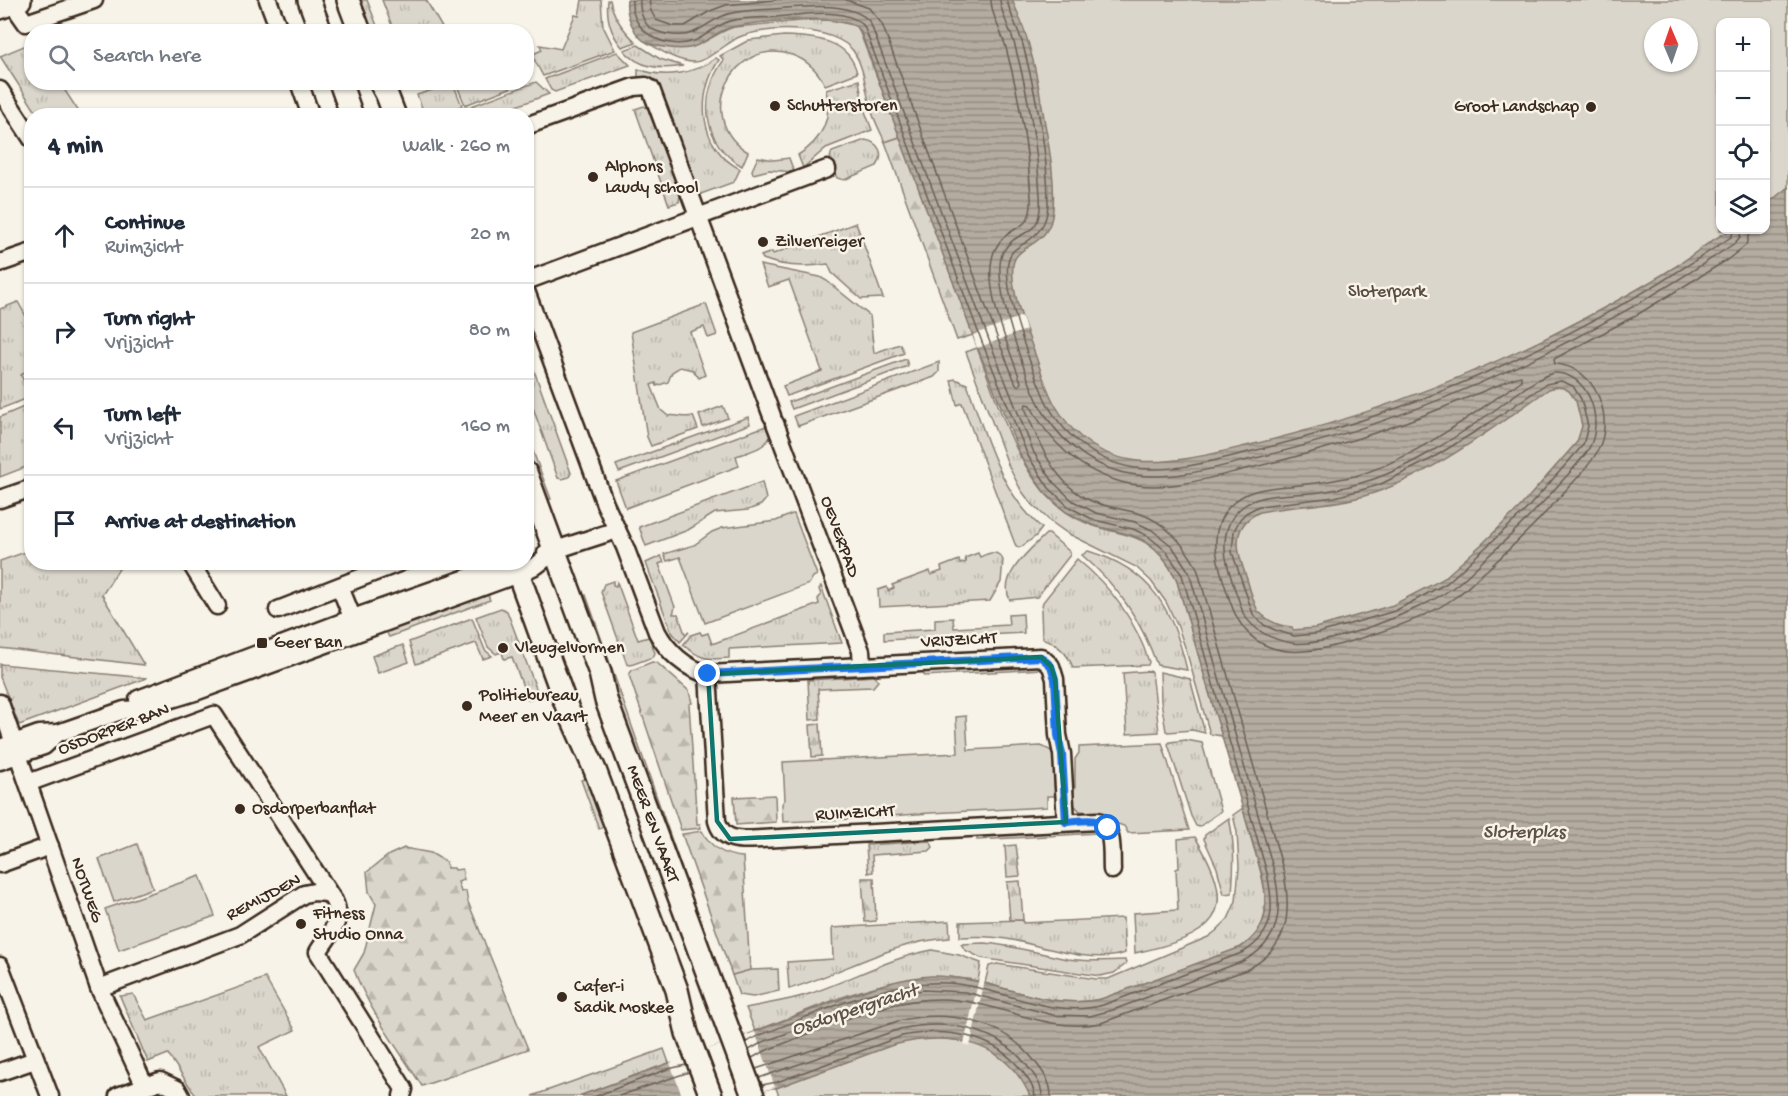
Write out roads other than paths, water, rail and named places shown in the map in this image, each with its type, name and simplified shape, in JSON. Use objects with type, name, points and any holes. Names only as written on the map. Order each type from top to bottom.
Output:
[{"type":"main road","points":[[309,0],[318,24]]},
{"type":"main road","points":[[348,0],[357,24]]},
{"type":"main road","points":[[343,90],[349,108]]},
{"type":"main road","points":[[384,90],[391,108]]},
{"type":"main road","name":"MEER EN VAART","points":[[534,495],[600,673],[606,700],[753,1095]]},
{"type":"main road","name":"MEER EN VAART","points":[[519,570],[566,705],[595,770],[677,990],[685,1025],[711,1096]]},
{"type":"street","points":[[12,3],[26,23],[94,0]]},
{"type":"street","points":[[268,0],[277,24]]},
{"type":"street","name":"OEVERPAD","points":[[534,123],[634,87],[646,86],[651,89],[861,651],[862,666]]},
{"type":"street","points":[[0,90],[24,127]]},
{"type":"street","points":[[302,90],[308,108]]},
{"type":"street","points":[[534,278],[827,169]]},
{"type":"street","points":[[0,263],[24,255]]},
{"type":"street","points":[[534,301],[605,504],[663,644],[689,667],[708,674]]},
{"type":"street","points":[[0,499],[24,491]]},
{"type":"street","points":[[555,551],[617,530]]},
{"type":"street","name":"OSDORPER BAN","points":[[534,565],[555,551]]},
{"type":"street","points":[[195,570],[217,606]]},
{"type":"street","points":[[278,610],[382,570]]},
{"type":"street","name":"OSDORPER BAN","points":[[0,761],[11,748],[44,746],[58,733],[124,710],[140,709],[193,685],[501,570]]},
{"type":"street","points":[[340,587],[355,625]]},
{"type":"street","name":"VRIJZICHT","points":[[708,674],[1041,657],[1048,661],[1055,679],[1066,822]]},
{"type":"street","name":"RUIMZICHT","points":[[708,674],[717,821],[718,828],[730,839],[769,839],[1089,821],[1104,824],[1110,836],[1112,870]]},
{"type":"street","points":[[193,685],[327,893]]},
{"type":"street","name":"NOTWEG","points":[[0,703],[11,748],[28,783],[99,987],[153,1084]]},
{"type":"street","name":"OSDORPER BAN","points":[[28,783],[214,715]]},
{"type":"street","points":[[0,864],[50,846]]},
{"type":"street","name":"REMIJDEN","points":[[99,987],[240,934],[304,894],[327,893],[338,910],[338,920],[318,952],[404,1089],[402,1096]]},
{"type":"street","points":[[0,966],[50,1096]]},
{"type":"street","points":[[0,1072],[35,1060]]},
{"type":"street","points":[[118,1096],[153,1084],[177,1089],[182,1096]]},
{"type":"water","name":"Sloterplas","points":[[627,0],[1012,0],[1029,45],[1036,76],[1050,155],[1053,188],[1051,222],[1040,238],[1020,252],[1013,265],[1014,286],[1020,310],[1049,393],[1073,430],[1094,447],[1116,457],[1140,461],[1192,458],[1323,426],[1398,401],[1472,372],[1612,304],[1678,265],[1722,234],[1770,234],[1770,202],[1788,187],[1788,1096],[1030,1096],[1019,1077],[1006,1062],[990,1051],[972,1044],[934,1039],[893,1045],[748,1096],[579,1096],[674,1063],[849,996],[917,977],[953,977],[1058,1001],[1079,1002],[1101,999],[1241,947],[1250,940],[1262,924],[1266,906],[1262,875],[1176,578],[1162,555],[1145,541],[1092,525],[1066,512],[1044,492],[1022,459],[976,344],[860,30],[851,25],[818,20],[757,23],[729,28],[705,42],[684,49],[648,43],[635,31],[629,18]],"holes":[[[1556,387],[1569,391],[1576,401],[1582,426],[1577,442],[1519,508],[1443,579],[1393,605],[1315,628],[1293,630],[1292,627],[1274,623],[1258,611],[1241,560],[1238,541],[1243,525],[1250,518],[1260,512],[1338,502],[1388,488],[1460,450],[1549,389]]]},
{"type":"place","name":"Schutterstoren","points":[[775,106]]},
{"type":"place","name":"Groot Landschap","points":[[1591,107]]},
{"type":"place","name":"Alphons Laudy school","points":[[593,177]]},
{"type":"place","name":"Zilverreiger","points":[[763,242]]},
{"type":"place","name":"Geer Ban","points":[[262,643]]},
{"type":"place","name":"Vleugelvormen","points":[[503,648]]},
{"type":"place","name":"Politiebureau Meer en Vaart","points":[[467,706]]},
{"type":"place","name":"Osdorperbanflat","points":[[240,809]]},
{"type":"place","name":"Fitness Studio Onna","points":[[301,924]]},
{"type":"place","name":"Cafer-i Sadik Moskee","points":[[562,997]]},
{"type":"park label","name":"Sloterpark","points":[[1387,292]]},
{"type":"water label","name":"Osdorpergracht","points":[[855,1011]]}]
